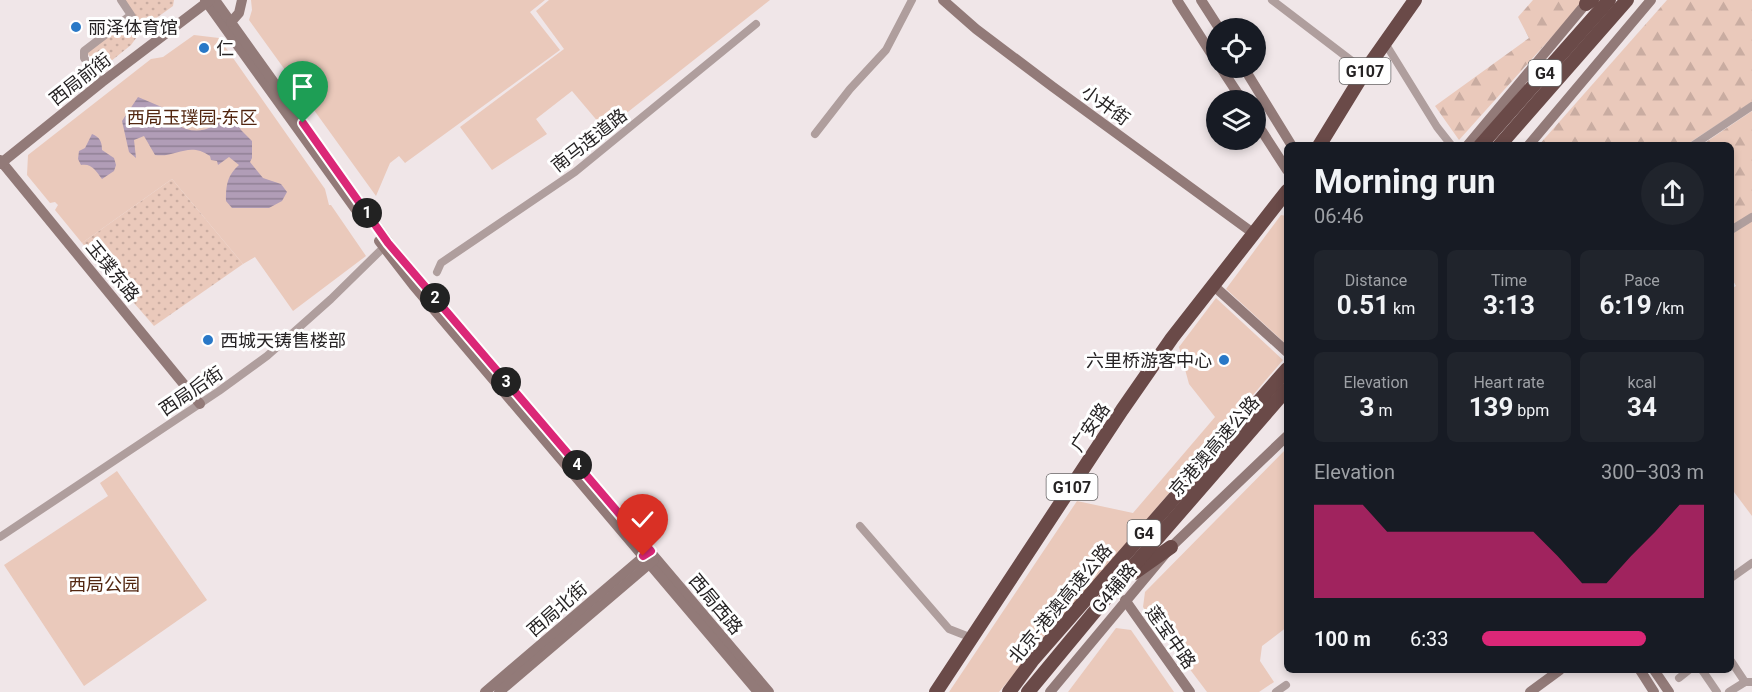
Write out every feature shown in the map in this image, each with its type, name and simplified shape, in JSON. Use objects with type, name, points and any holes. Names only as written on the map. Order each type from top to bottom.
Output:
[{"type":"highway","name":"G107","points":[[1321,142],[1365,71],[1415,0]]},
{"type":"highway","name":"G4","points":[[1484,142],[1609,0]]},
{"type":"highway","name":"G4","points":[[1503,142],[1627,0]]},
{"type":"highway","name":"广安路","points":[[936,692],[1122,410],[1173,338],[1284,194]]},
{"type":"highway","name":"北京-港澳高速公路","points":[[1009,692],[1040,653],[1284,372]]},
{"type":"highway","name":"京港澳高速公路","points":[[1028,692],[1043,671],[1284,392]]},
{"type":"highway","points":[[1115,587],[1171,547]]},
{"type":"highway","points":[[1034,692],[1043,671]]},
{"type":"street","points":[[102,82],[84,58],[84,51],[131,15],[121,0]]},
{"type":"street","points":[[231,22],[239,13],[242,0]]},
{"type":"street","points":[[815,134],[850,89],[886,50],[912,0]]},
{"type":"street","name":"小井街","points":[[943,0],[976,29],[1053,87],[1253,233]]},
{"type":"street","points":[[1177,0],[1206,45]]},
{"type":"street","points":[[1201,0],[1213,18]]},
{"type":"street","points":[[1272,0],[1365,71]]},
{"type":"street","points":[[1531,142],[1651,0]]},
{"type":"street","name":"西局前街","points":[[1,162],[209,1]]},
{"type":"street","name":"西局西路","points":[[209,1],[231,22],[388,243],[650,557],[758,692]]},
{"type":"street","name":"西局西路","points":[[209,1],[383,248],[769,692]]},
{"type":"street","points":[[1470,142],[1589,1]]},
{"type":"street","name":"南马连道路","points":[[437,272],[441,262],[575,172],[756,24]]},
{"type":"street","points":[[1385,43],[1437,127],[1449,142]]},
{"type":"street","points":[[1250,78],[1290,142]]},
{"type":"street","points":[[1698,142],[1752,106]]},
{"type":"street","points":[[1266,137],[1272,138],[1279,135],[1283,129]]},
{"type":"street","points":[[1266,137],[1284,165]]},
{"type":"street","name":"玉璞东路","points":[[1,162],[200,404]]},
{"type":"street","points":[[1734,228],[1752,218]]},
{"type":"street","name":"西局后街","points":[[0,537],[200,404],[267,356],[331,299],[383,248]]},
{"type":"street","points":[[1214,286],[1284,349]]},
{"type":"street","name":"G4辅路","points":[[1050,692],[1171,547],[1284,439]]},
{"type":"street","points":[[860,526],[949,629],[972,638]]},
{"type":"street","name":"西局北街","points":[[485,692],[650,557]]},
{"type":"street","name":"西局北街","points":[[499,692],[650,557]]},
{"type":"street","points":[[1734,576],[1752,563]]},
{"type":"street","name":"莲宝中路","points":[[1125,600],[1190,692]]},
{"type":"street","points":[[1729,692],[1749,682],[1734,664]]},
{"type":"street","points":[[1530,692],[1556,673]]},
{"type":"street","points":[[1642,673],[1654,692]]},
{"type":"street","points":[[1656,673],[1669,692]]},
{"type":"street","points":[[1678,678],[1685,673]]},
{"type":"street","points":[[1704,673],[1717,692]]},
{"type":"street","points":[[1276,692],[1286,685]]},
{"type":"green space","points":[[125,0],[174,0],[173,6],[144,27],[131,45],[100,70],[88,51],[135,16]]},
{"type":"green space","points":[[251,0],[545,0],[530,12],[560,50],[405,163],[399,156],[390,163],[376,196],[249,20],[252,10]]},
{"type":"green space","points":[[549,0],[770,0],[605,130],[572,91],[536,119],[547,134],[492,170],[460,127],[564,49],[536,11]]},
{"type":"green space","points":[[1533,0],[1585,0],[1459,140],[1435,106],[1529,38],[1518,17]]},
{"type":"green space","points":[[1667,0],[1752,0],[1752,102],[1691,142],[1542,142]]},
{"type":"green space","name":"西局玉璞园-东区","points":[[194,35],[219,38],[325,189],[329,205],[366,256],[293,311],[255,257],[243,264],[172,179],[82,243],[55,210],[58,205],[55,202],[50,203],[27,175],[28,155],[151,59],[163,57]]},
{"type":"green space","points":[[1752,111],[1752,214],[1734,224],[1734,142],[1706,142]]},
{"type":"green space","points":[[172,179],[243,264],[154,326],[82,243]]},
{"type":"green space","points":[[1281,215],[1284,216],[1284,342],[1226,289]]},
{"type":"green space","points":[[1752,221],[1752,516],[1734,492],[1734,287],[1736,286],[1734,282],[1734,232]]},
{"type":"green space","points":[[1216,298],[1283,360],[999,692],[949,692],[1077,501],[1133,513],[1215,417],[1189,384],[1179,347]]},
{"type":"green space","points":[[1284,451],[1284,629],[1262,646],[1260,661],[1274,682],[1259,692],[1207,692],[1143,607],[1145,592]]},
{"type":"green space","name":"西局公园","points":[[117,471],[207,600],[84,686],[4,565],[108,496],[100,483]]},
{"type":"green space","points":[[1116,628],[1131,630],[1174,692],[1068,692]]},
{"type":"shaded area","points":[[138,97],[164,108],[178,125],[191,130],[206,129],[228,119],[235,119],[241,130],[252,141],[250,162],[263,178],[281,184],[287,192],[282,201],[269,208],[232,208],[226,201],[227,185],[232,173],[239,165],[229,157],[218,165],[217,161],[211,160],[210,156],[195,150],[155,155],[144,136],[134,140],[136,158],[129,152],[122,121]]},
{"type":"shaded area","points":[[92,134],[100,140],[102,150],[114,158],[116,165],[114,171],[102,179],[93,168],[81,165],[78,159],[79,151],[85,148]]},
{"type":"place","name":"丽泽体育馆","points":[[76,27]]},
{"type":"place","name":"仁","points":[[204,48]]},
{"type":"place","name":"西城天铸售楼部","points":[[208,340]]},
{"type":"place","name":"六里桥游客中心","points":[[1224,360]]},
{"type":"route","points":[[303,123],[388,243],[651,551],[643,556]]}]
